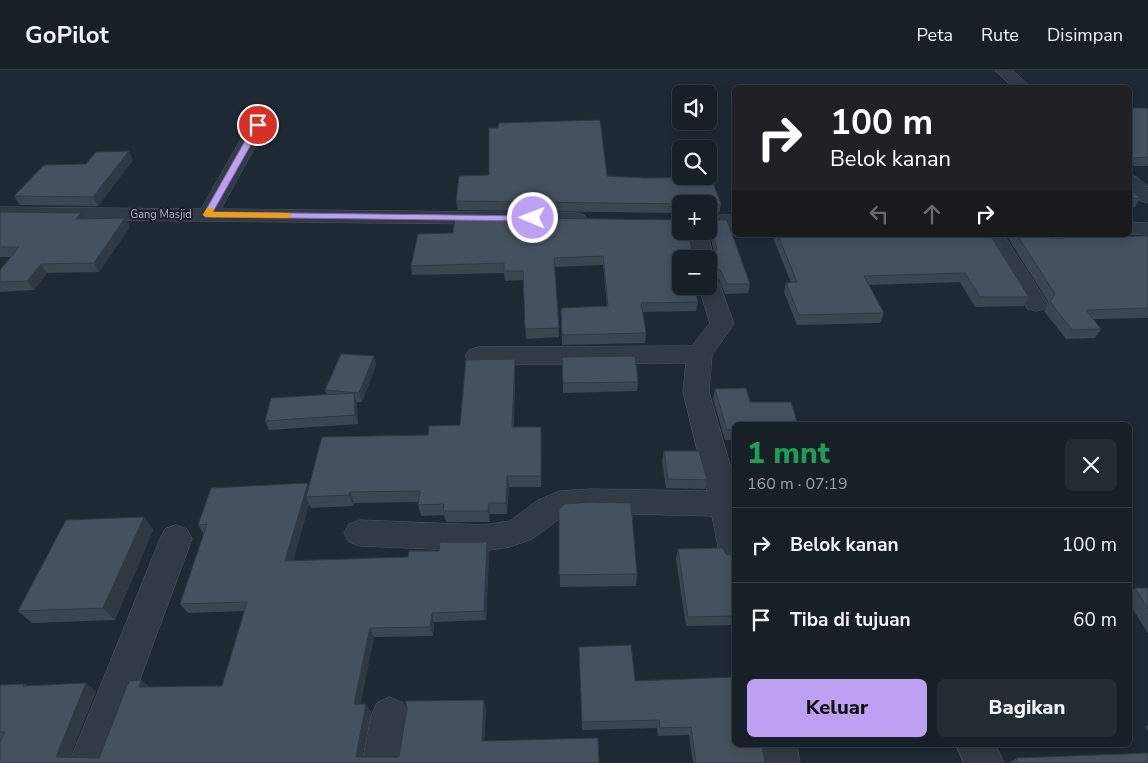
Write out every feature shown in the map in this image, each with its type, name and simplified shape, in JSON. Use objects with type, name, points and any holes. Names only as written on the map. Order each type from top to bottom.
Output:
[{"type":"street","points":[[1004,70],[1021,85]]},
{"type":"street","points":[[208,215],[258,125]]},
{"type":"street","points":[[1132,183],[1148,197]]},
{"type":"street","name":"Gang Masjid","points":[[0,213],[594,219]]},
{"type":"street","points":[[717,221],[732,221]]},
{"type":"street","points":[[1132,228],[1148,228]]},
{"type":"street","points":[[994,237],[1036,304]]},
{"type":"street","points":[[712,295],[722,324],[699,354],[696,392],[727,489],[732,528]]},
{"type":"street","points":[[478,356],[699,354]]},
{"type":"street","points":[[360,533],[483,538],[510,534],[521,530],[548,509],[560,504],[727,489]]},
{"type":"street","points":[[89,763],[176,539]]},
{"type":"street","points":[[382,763],[390,716]]},
{"type":"street","points":[[776,747],[780,763]]},
{"type":"street","points":[[977,747],[984,763]]},
{"type":"building","points":[[1132,108],[1148,109],[1148,157],[1132,158]]},
{"type":"building","points":[[600,120],[607,176],[672,178],[672,185],[714,185],[721,204],[717,204],[717,195],[672,195],[672,204],[456,201],[459,176],[489,175],[489,128],[498,128],[499,123]]},
{"type":"building","points":[[129,151],[93,197],[14,196],[44,165],[86,164],[96,152]]},
{"type":"building","points":[[1132,191],[1140,198],[1132,199]]},
{"type":"building","points":[[0,212],[81,213],[76,219],[125,218],[94,263],[41,264],[27,281],[0,282],[0,270],[19,247],[0,247]]},
{"type":"building","points":[[455,217],[672,220],[672,240],[690,240],[692,250],[672,250],[672,295],[696,295],[698,302],[641,303],[646,333],[562,335],[561,308],[608,306],[603,256],[554,258],[559,328],[525,329],[523,271],[504,271],[504,263],[411,266],[418,234],[453,233]]},
{"type":"building","points":[[717,220],[727,220],[750,284],[727,284],[720,270],[717,269],[717,249],[715,240],[717,240]]},
{"type":"building","points":[[1148,236],[1148,308],[1086,310],[1101,329],[1072,330],[1050,302],[1055,294],[1018,237]]},
{"type":"building","points":[[779,237],[991,237],[1029,297],[980,297],[965,273],[864,276],[884,313],[799,315],[786,283],[797,282]]},
{"type":"building","points":[[341,354],[374,356],[359,393],[325,390]]},
{"type":"building","points":[[635,356],[638,382],[563,383],[562,357]]},
{"type":"building","points":[[515,359],[512,427],[541,427],[541,476],[507,476],[506,503],[489,503],[488,511],[443,511],[444,504],[418,505],[420,491],[350,492],[349,495],[306,497],[322,437],[428,435],[429,426],[460,425],[466,360]]},
{"type":"building","points":[[746,388],[750,402],[791,402],[797,422],[732,422],[732,430],[727,430],[715,389]]},
{"type":"building","points":[[354,393],[355,415],[265,421],[271,398]]},
{"type":"building","points":[[664,451],[699,451],[707,480],[668,479]]},
{"type":"building","points":[[308,483],[285,561],[408,557],[409,551],[439,551],[440,542],[487,542],[484,611],[432,613],[430,627],[370,628],[354,704],[366,704],[356,757],[399,757],[407,708],[405,701],[484,700],[482,741],[598,738],[599,763],[0,763],[0,742],[5,732],[0,732],[0,685],[24,684],[23,686],[86,683],[56,757],[99,758],[129,681],[142,680],[139,687],[222,686],[247,602],[180,604],[207,524],[198,525],[211,488]]},
{"type":"building","points":[[590,502],[631,503],[637,574],[559,575],[559,509],[565,504]]},
{"type":"building","points":[[144,517],[103,608],[18,611],[66,520]]},
{"type":"building","points":[[723,548],[726,554],[732,555],[732,616],[688,617],[678,549]]},
{"type":"building","points":[[1135,588],[1148,588],[1148,609]]},
{"type":"building","points":[[631,645],[635,681],[732,677],[732,747],[762,747],[765,763],[696,763],[691,727],[660,728],[659,720],[582,722],[579,647]]},
{"type":"building","points":[[1148,753],[1148,763],[1018,763],[1016,758]]},
{"type":"slow traffic","points":[[210,210],[208,215],[288,215]]},
{"type":"route","points":[[258,125],[208,215],[533,218]]}]
